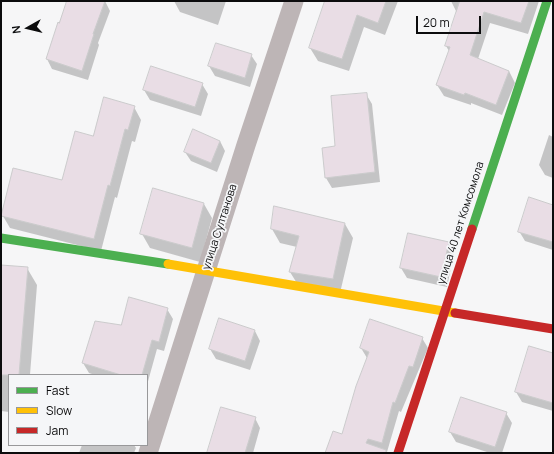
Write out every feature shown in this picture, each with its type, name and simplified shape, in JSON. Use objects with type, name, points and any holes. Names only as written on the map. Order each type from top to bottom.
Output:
[{"type":"street","name":"улица Султанова","points":[[148,453],[294,1]]},
{"type":"street","name":"улица 40 лет Комсомола","points":[[398,453],[547,1]]},
{"type":"street","points":[[1,238],[304,286],[444,312],[553,329]]},
{"type":"building","points":[[67,1],[105,1],[82,71],[46,59],[58,22],[59,23]]},
{"type":"building","points":[[325,1],[386,1],[378,23],[357,15],[342,59],[309,48]]},
{"type":"building","points":[[460,1],[529,1],[521,23],[484,12],[470,55],[509,71],[496,105],[465,93],[464,95],[436,85],[450,47],[445,46]]},
{"type":"building","points":[[216,43],[252,54],[245,78],[208,66]]},
{"type":"building","points":[[151,66],[203,83],[195,107],[143,90]]},
{"type":"building","points":[[367,93],[375,172],[325,178],[322,148],[335,146],[331,96]]},
{"type":"building","points":[[104,97],[135,106],[128,130],[125,129],[94,239],[1,216],[13,168],[62,180],[75,131],[93,136]]},
{"type":"building","points":[[193,129],[220,141],[211,163],[184,152]]},
{"type":"building","points":[[153,188],[204,203],[192,248],[140,234]]},
{"type":"building","points":[[529,197],[553,205],[553,242],[518,232]]},
{"type":"building","points":[[274,206],[345,223],[333,279],[289,272],[299,236],[271,229]]},
{"type":"building","points":[[408,233],[449,242],[441,277],[400,268]]},
{"type":"building","points":[[1,265],[28,267],[19,374],[1,375]]},
{"type":"building","points":[[129,297],[168,308],[159,342],[152,340],[142,374],[118,374],[82,363],[95,321],[121,325]]},
{"type":"building","points":[[219,318],[255,330],[245,361],[209,349]]},
{"type":"building","points":[[370,319],[423,337],[413,367],[409,366],[395,403],[393,402],[382,443],[368,439],[366,443],[386,450],[386,453],[325,453],[333,431],[342,434],[356,386],[369,352],[360,348]]},
{"type":"building","points":[[529,346],[553,353],[553,403],[515,392]]},
{"type":"building","points":[[461,397],[507,412],[495,447],[449,432]]},
{"type":"building","points":[[221,407],[256,417],[245,453],[207,453]]},
{"type":"traffic: fast","points":[[472,229],[547,1]]},
{"type":"traffic: fast","points":[[1,238],[168,264]]},
{"type":"traffic: slow","points":[[168,264],[455,313]]},
{"type":"traffic: jam","points":[[398,453],[472,229]]},
{"type":"traffic: jam","points":[[455,313],[553,329]]}]
